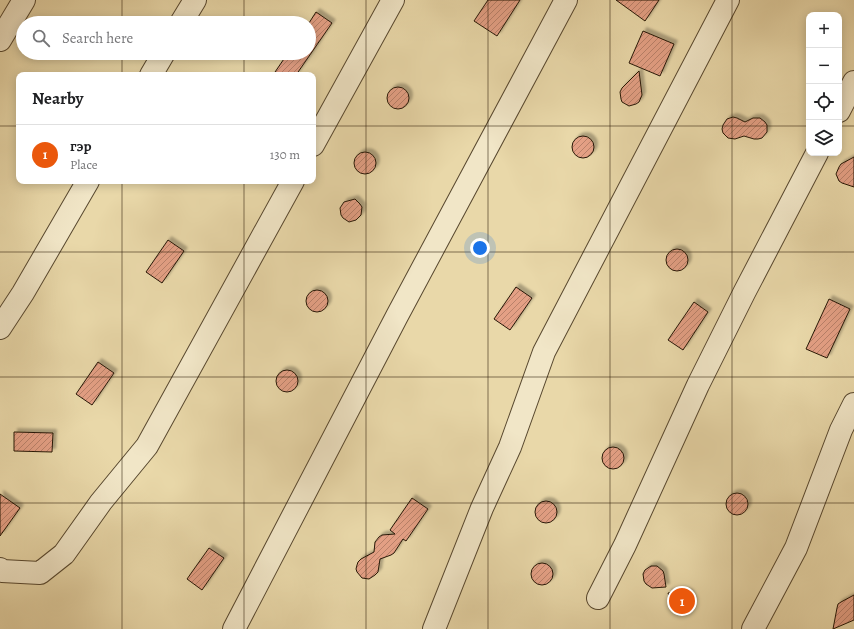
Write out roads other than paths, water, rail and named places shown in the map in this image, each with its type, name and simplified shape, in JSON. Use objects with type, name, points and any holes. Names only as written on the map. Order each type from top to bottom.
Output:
[{"type":"street","points":[[0,40],[24,0]]},
{"type":"street","points":[[185,16],[195,0]]},
{"type":"street","points":[[316,140],[393,0]]},
{"type":"street","points":[[234,629],[400,309],[566,0]]},
{"type":"street","points":[[434,629],[482,508],[510,447],[544,352],[728,0]]},
{"type":"street","points":[[153,72],[160,60]]},
{"type":"street","points":[[842,105],[854,82]]},
{"type":"street","points":[[598,598],[625,545],[698,385],[815,156]]},
{"type":"street","points":[[0,328],[23,293],[86,184]]},
{"type":"street","points":[[0,569],[2,571],[40,572],[64,554],[101,502],[147,446],[291,184]]},
{"type":"street","points":[[753,629],[796,548],[841,430],[854,404]]},
{"type":"place","name":"гэр","points":[[682,601]]}]
